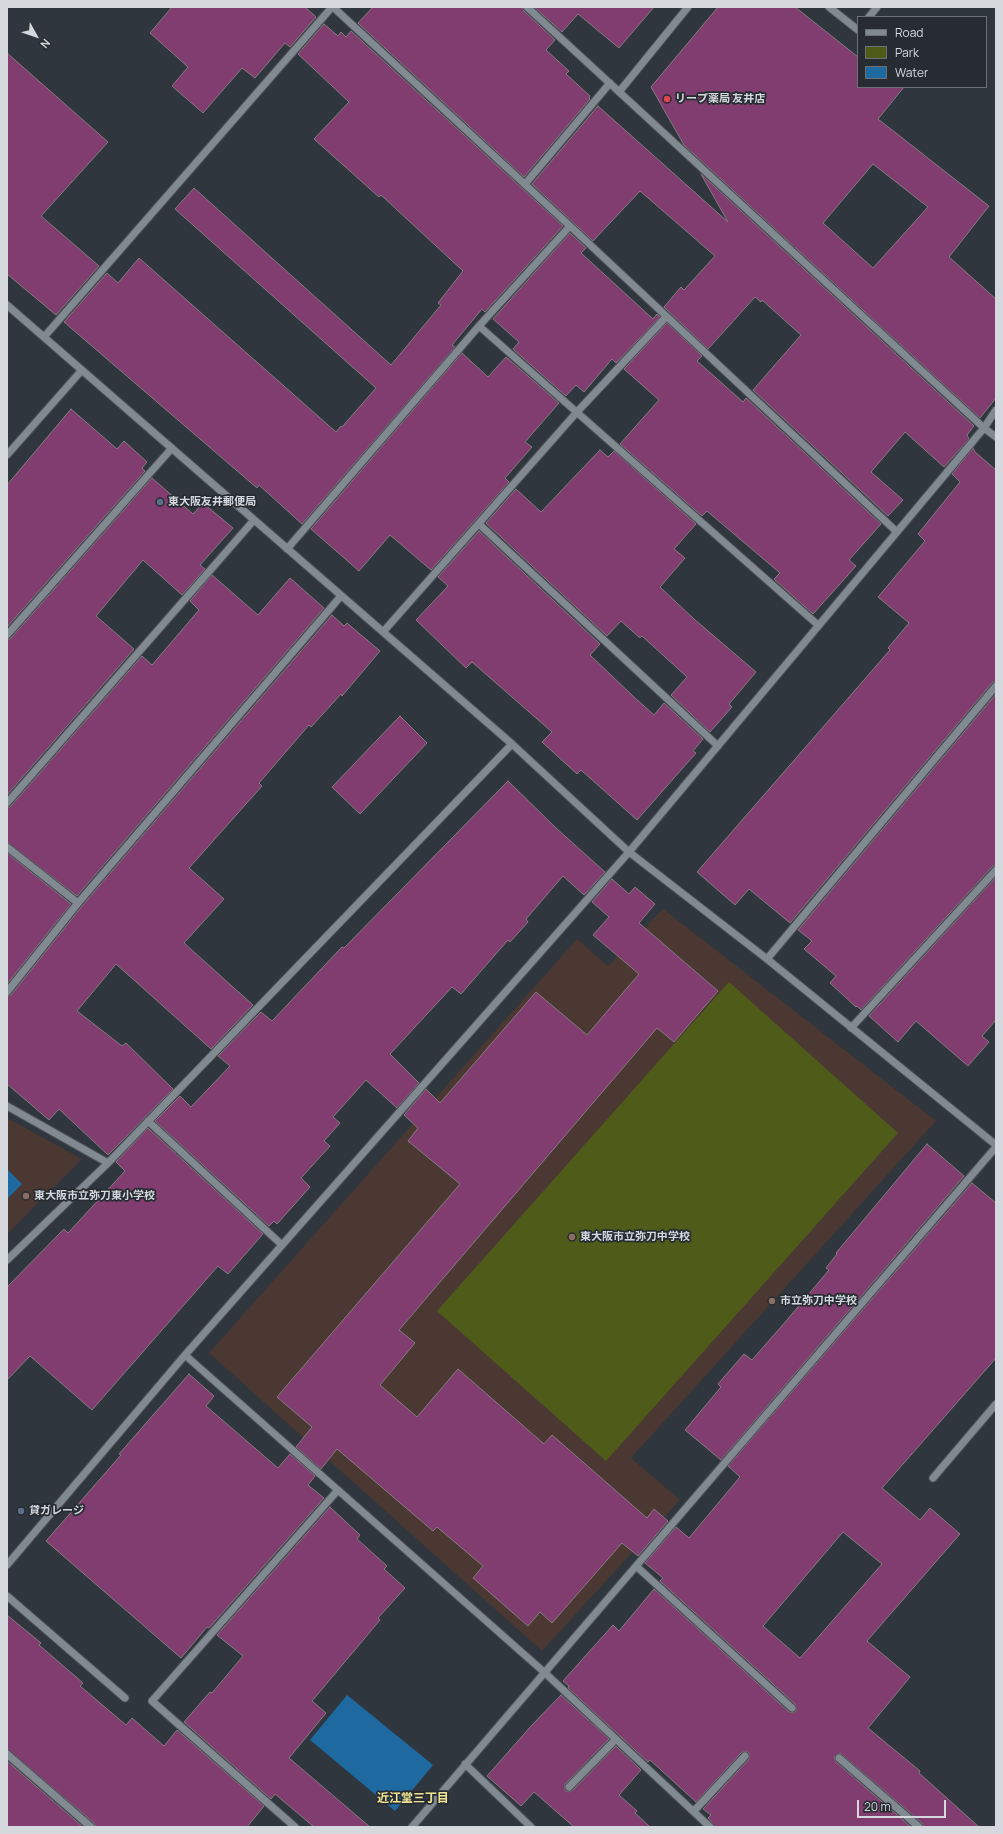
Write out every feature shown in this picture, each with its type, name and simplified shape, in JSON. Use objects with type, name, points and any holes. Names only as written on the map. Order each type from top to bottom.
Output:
[{"type":"street","points":[[44,337],[333,7],[525,184],[897,532]]},
{"type":"street","points":[[527,7],[984,428],[996,437]]},
{"type":"street","points":[[619,92],[688,7]]},
{"type":"street","points":[[828,7],[857,29]]},
{"type":"street","points":[[870,16],[877,7]]},
{"type":"street","points":[[525,184],[610,83]]},
{"type":"street","points":[[287,549],[479,326],[570,226]]},
{"type":"street","points":[[7,305],[512,744],[629,852],[767,959],[996,1146],[412,1827]]},
{"type":"street","points":[[383,632],[577,412],[666,317]]},
{"type":"street","points":[[479,326],[818,626]]},
{"type":"street","points":[[7,455],[82,370]]},
{"type":"street","points":[[7,1565],[185,1355],[629,852],[984,428],[996,410]]},
{"type":"street","points":[[7,635],[172,448]]},
{"type":"street","points":[[7,803],[254,520]]},
{"type":"street","points":[[479,524],[718,746]]},
{"type":"street","points":[[7,992],[78,903],[341,596]]},
{"type":"street","points":[[767,959],[996,686]]},
{"type":"street","points":[[7,1260],[108,1163],[512,744]]},
{"type":"street","points":[[7,847],[78,903]]},
{"type":"street","points":[[852,1028],[996,870]]},
{"type":"street","points":[[7,1106],[108,1163]]},
{"type":"street","points":[[148,1121],[282,1245]]},
{"type":"street","points":[[185,1355],[544,1672],[710,1827]]},
{"type":"street","points":[[933,1478],[996,1404]]},
{"type":"street","points":[[295,1827],[152,1701],[338,1490]]},
{"type":"street","points":[[636,1566],[792,1708]]},
{"type":"street","points":[[7,1596],[124,1698]]},
{"type":"street","points":[[569,1787],[616,1739]]},
{"type":"street","points":[[7,1754],[91,1827]]},
{"type":"street","points":[[694,1812],[745,1756]]},
{"type":"street","points":[[839,1758],[919,1827]]},
{"type":"street","points":[[465,1764],[531,1827]]},
{"type":"shaded area","name":"東大阪市立弥刀中学校","points":[[663,909],[936,1121],[631,1458],[680,1500],[542,1651],[209,1353],[577,939],[608,966]]},
{"type":"shaded area","name":"東大阪市立弥刀東小学校","points":[[7,1118],[82,1159],[7,1234]]},
{"type":"green space","points":[[729,982],[898,1133],[606,1461],[437,1311]]},
{"type":"water","points":[[7,1169],[22,1184],[7,1199]]},
{"type":"water","points":[[347,1695],[433,1765],[395,1811],[310,1740]]},
{"type":"building","points":[[172,7],[305,7],[316,17],[290,47],[285,43],[255,78],[242,68],[203,113],[172,86],[188,67],[150,33]]},
{"type":"building","points":[[373,7],[522,7],[524,11],[555,40],[546,50],[569,71],[566,74],[590,96],[590,99],[524,177],[358,23]]},
{"type":"building","points":[[534,7],[654,7],[619,48],[578,14],[562,32]]},
{"type":"building","points":[[718,7],[795,7],[857,56],[857,88],[903,88],[878,119],[989,206],[949,257],[996,299],[996,398],[980,418],[684,145],[651,87]],"holes":[[[873,164],[928,207],[873,268],[823,223]]]},
{"type":"building","points":[[324,24],[338,36],[341,32],[346,37],[351,31],[563,226],[485,312],[482,309],[452,345],[455,347],[302,524],[259,485],[257,488],[64,322],[107,273],[118,283],[139,258],[336,432],[341,426],[342,427],[376,388],[175,209],[194,188],[391,365],[441,305],[438,303],[463,271],[381,195],[379,197],[314,139],[349,102],[298,54]]},
{"type":"building","points":[[7,53],[108,142],[41,216],[99,266],[56,315],[7,274]]},
{"type":"building","points":[[598,106],[728,222],[701,174],[974,426],[967,435],[969,439],[944,467],[905,432],[871,472],[903,500],[888,516],[753,390],[801,335],[762,300],[761,302],[755,297],[708,349],[664,307],[681,287],[684,290],[715,256],[640,191],[593,241],[532,184]]},
{"type":"building","points":[[570,233],[586,248],[581,253],[653,319],[657,314],[660,317],[616,363],[612,359],[584,392],[576,385],[566,396],[513,349],[519,342],[493,319]]},
{"type":"building","points":[[667,323],[702,356],[697,361],[743,402],[746,398],[881,524],[849,560],[856,566],[813,614],[774,579],[780,573],[707,511],[702,516],[620,444],[659,400],[624,369]]},
{"type":"building","points":[[462,353],[488,377],[506,357],[559,403],[525,442],[532,447],[505,478],[509,482],[431,570],[390,535],[359,571],[311,529]]},
{"type":"building","points":[[71,409],[117,449],[124,441],[147,462],[142,468],[145,471],[7,627],[7,485]]},
{"type":"building","points":[[973,448],[975,452],[996,470],[996,681],[992,683],[790,923],[749,889],[735,905],[697,872],[890,650],[888,648],[909,623],[878,597],[925,541],[918,534],[960,482],[952,474]]},
{"type":"building","points":[[600,450],[608,457],[614,451],[696,524],[674,549],[685,558],[660,587],[694,619],[756,672],[729,704],[732,707],[710,732],[671,695],[687,677],[642,636],[640,638],[621,621],[607,636],[486,523],[516,489],[541,512]]},
{"type":"building","points":[[152,478],[193,514],[203,503],[233,528],[200,565],[205,569],[182,595],[143,560],[96,616],[134,649],[7,795],[7,640],[11,638]]},
{"type":"building","points":[[479,531],[600,644],[590,655],[634,697],[654,715],[664,703],[703,739],[693,751],[696,753],[637,820],[581,770],[577,774],[542,742],[552,732],[472,662],[466,668],[416,620],[448,586],[438,577]]},
{"type":"building","points":[[212,575],[258,615],[290,578],[324,608],[77,896],[7,842],[7,808],[11,806],[142,656],[152,665],[199,610],[190,601]]},
{"type":"building","points":[[332,615],[344,626],[347,623],[380,651],[342,696],[341,694],[311,727],[309,725],[259,783],[262,786],[189,868],[224,899],[184,943],[253,1005],[211,1049],[116,964],[77,1011],[122,1046],[126,1043],[173,1089],[108,1155],[59,1109],[49,1120],[7,1084],[7,997],[11,995],[82,906]]},
{"type":"building","points":[[996,694],[996,865],[992,867],[861,1010],[830,983],[836,976],[804,949],[812,941],[798,930]]},
{"type":"building","points":[[400,716],[427,743],[360,814],[332,787]]},
{"type":"building","points":[[508,781],[556,828],[605,872],[584,895],[563,876],[526,919],[528,922],[510,942],[508,940],[461,994],[452,987],[390,1054],[419,1083],[397,1108],[366,1080],[333,1117],[340,1123],[324,1141],[330,1146],[301,1178],[310,1187],[277,1224],[274,1221],[269,1226],[155,1121],[180,1096],[191,1107],[230,1066],[218,1056],[261,1012],[272,1021],[342,947],[344,948]]},
{"type":"building","points":[[7,853],[71,904],[7,984]]},
{"type":"building","points":[[996,877],[996,1020],[982,1036],[989,1042],[968,1066],[916,1021],[898,1042],[869,1016]]},
{"type":"building","points":[[612,879],[629,894],[635,887],[655,904],[639,923],[718,991],[674,1042],[657,1028],[399,1330],[415,1343],[380,1385],[417,1417],[458,1369],[544,1444],[552,1435],[647,1518],[654,1509],[668,1521],[638,1556],[622,1543],[552,1623],[540,1612],[528,1626],[473,1578],[483,1566],[437,1527],[433,1531],[337,1449],[321,1469],[296,1447],[312,1427],[277,1397],[460,1184],[408,1141],[418,1128],[404,1115],[426,1089],[440,1103],[536,992],[587,1035],[639,974],[593,935],[609,917],[592,902]]},
{"type":"building","points":[[148,1128],[263,1234],[228,1274],[218,1266],[92,1410],[30,1356],[7,1380],[7,1287],[64,1229],[68,1233],[125,1171],[116,1162]]},
{"type":"building","points":[[927,1144],[964,1176],[721,1460],[685,1430],[721,1387],[718,1384],[744,1354],[752,1360],[787,1320],[829,1270],[826,1268],[837,1254],[836,1253]]},
{"type":"building","points":[[972,1183],[996,1203],[996,1358],[882,1488],[920,1520],[930,1508],[960,1534],[867,1641],[910,1677],[868,1728],[920,1771],[919,1773],[979,1827],[924,1827],[922,1823],[840,1753],[834,1757],[836,1762],[911,1827],[715,1827],[708,1818],[711,1815],[703,1809],[749,1759],[749,1753],[746,1751],[741,1753],[696,1802],[650,1760],[648,1762],[568,1688],[569,1686],[563,1681],[613,1625],[619,1631],[654,1589],[789,1712],[793,1713],[796,1711],[795,1704],[660,1581],[663,1578],[645,1563],[676,1527],[689,1538],[740,1477],[728,1466]],"holes":[[[843,1532],[882,1564],[800,1658],[763,1626]]]},
{"type":"building","points":[[189,1374],[214,1396],[206,1406],[278,1468],[290,1454],[315,1476],[308,1485],[324,1498],[209,1628],[207,1627],[181,1658],[46,1541]]},
{"type":"building","points":[[330,1507],[360,1535],[357,1539],[387,1566],[384,1569],[405,1588],[378,1618],[380,1620],[312,1701],[326,1713],[289,1758],[370,1827],[314,1827],[275,1794],[271,1799],[184,1722],[210,1692],[212,1693],[243,1656],[217,1635]]},
{"type":"building","points":[[7,1615],[41,1643],[39,1645],[83,1683],[80,1686],[126,1725],[132,1718],[164,1746],[177,1730],[264,1806],[247,1827],[96,1827],[94,1823],[7,1749]]},
{"type":"building","points":[[561,1695],[609,1739],[565,1784],[565,1790],[568,1792],[573,1790],[616,1746],[641,1770],[619,1795],[637,1811],[635,1813],[650,1827],[574,1827],[534,1792],[521,1806],[487,1776]]},
{"type":"building","points":[[7,1761],[83,1827],[7,1827]]},
{"type":"place","name":"リープ薬局 友井店","points":[[667,99]]},
{"type":"place","name":"東大阪友井郵便局","points":[[160,502]]},
{"type":"place","name":"東大阪市立弥刀東小学校","points":[[26,1196]]},
{"type":"place","name":"東大阪市立弥刀中学校","points":[[572,1237]]},
{"type":"place","name":"市立弥刀中学校","points":[[772,1301]]},
{"type":"place","name":"貸ガレージ","points":[[21,1511]]},
{"type":"district","name":"近江堂三丁目","points":[[413,1799]]}]
